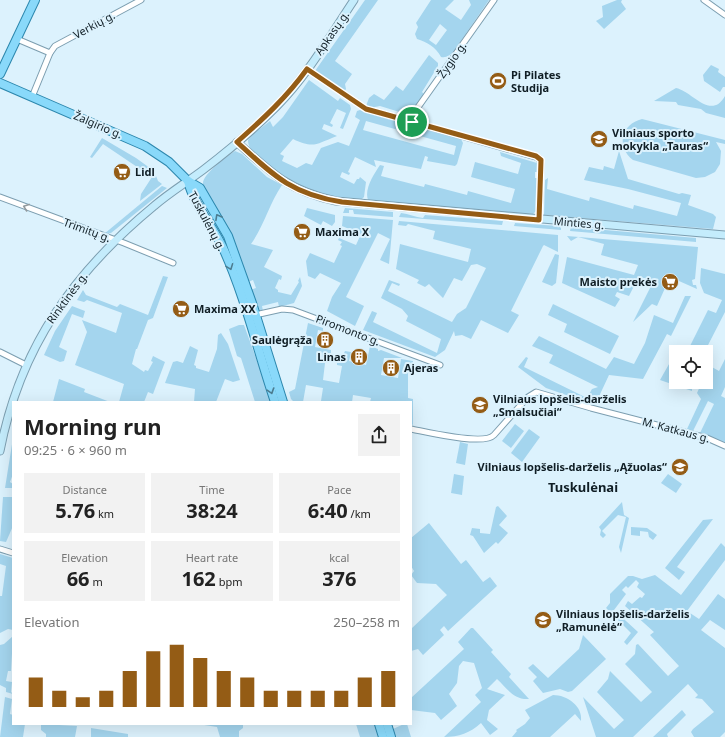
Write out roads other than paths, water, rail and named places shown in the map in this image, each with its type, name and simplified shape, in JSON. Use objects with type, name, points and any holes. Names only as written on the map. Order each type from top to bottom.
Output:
[{"type":"main road","points":[[0,74],[35,0]]},
{"type":"main road","name":"Apkasų g.","points":[[188,181],[237,142],[293,88],[354,0]]},
{"type":"main road","name":"Žalgirio g.","points":[[0,84],[145,146],[169,162],[188,181]]},
{"type":"main road","name":"Minties g.","points":[[237,142],[279,179],[299,190],[324,198],[365,205],[725,235]]},
{"type":"main road","name":"Rinktinės g.","points":[[14,401],[26,365],[42,335],[66,296],[114,240],[154,206],[188,181]]},
{"type":"main road","name":"Tuskulėnų g.","points":[[188,181],[200,188],[228,236],[283,401]]},
{"type":"main road","name":"Tuskulėnų g.","points":[[188,181],[191,194],[214,232],[230,267],[275,401]]},
{"type":"main road","name":"Rinktinės g.","points":[[0,451],[12,406]]},
{"type":"main road","points":[[379,725],[383,737]]},
{"type":"main road","points":[[387,725],[391,737]]},
{"type":"street","name":"Verkių g.","points":[[50,53],[56,46],[141,0]]},
{"type":"street","name":"Žygio g.","points":[[412,122],[416,110],[494,0]]},
{"type":"street","points":[[704,0],[712,2],[725,15]]},
{"type":"street","points":[[17,38],[50,53],[32,97]]},
{"type":"street","points":[[307,69],[366,109],[539,158],[541,164],[539,220]]},
{"type":"street","name":"Trimitų g.","points":[[0,197],[173,263]]},
{"type":"street","name":"Piromonto g.","points":[[255,315],[282,309],[293,310],[440,365]]},
{"type":"street","points":[[0,352],[26,365]]},
{"type":"street","name":"M. Katkaus g.","points":[[412,429],[474,440],[488,440],[528,397],[536,392],[598,410],[707,438],[725,446]]},
{"type":"street","points":[[0,549],[12,553]]},
{"type":"place","name":"Pi Pilates Studija","points":[[498,81]]},
{"type":"place","name":"Vilniaus sporto mokykla „Tauras“","points":[[599,139]]},
{"type":"place","name":"Lidl","points":[[122,172]]},
{"type":"place","name":"Maxima X","points":[[302,232]]},
{"type":"place","name":"Maisto prekės","points":[[670,282]]},
{"type":"place","name":"Maxima XX","points":[[181,309]]},
{"type":"place","name":"Saulėgrąža","points":[[325,340]]},
{"type":"place","name":"Linas","points":[[359,357]]},
{"type":"place","name":"Ajeras","points":[[391,368]]},
{"type":"place","name":"Vilniaus lopšelis-darželis „Smalsučiai“","points":[[480,405]]},
{"type":"place","name":"Vilniaus lopšelis-darželis „Ąžuolas“","points":[[680,467]]},
{"type":"place","name":"Vilniaus lopšelis-darželis „Ramunėlė“","points":[[543,620]]},
{"type":"district","name":"Tuskulėnai","points":[[583,487]]}]
